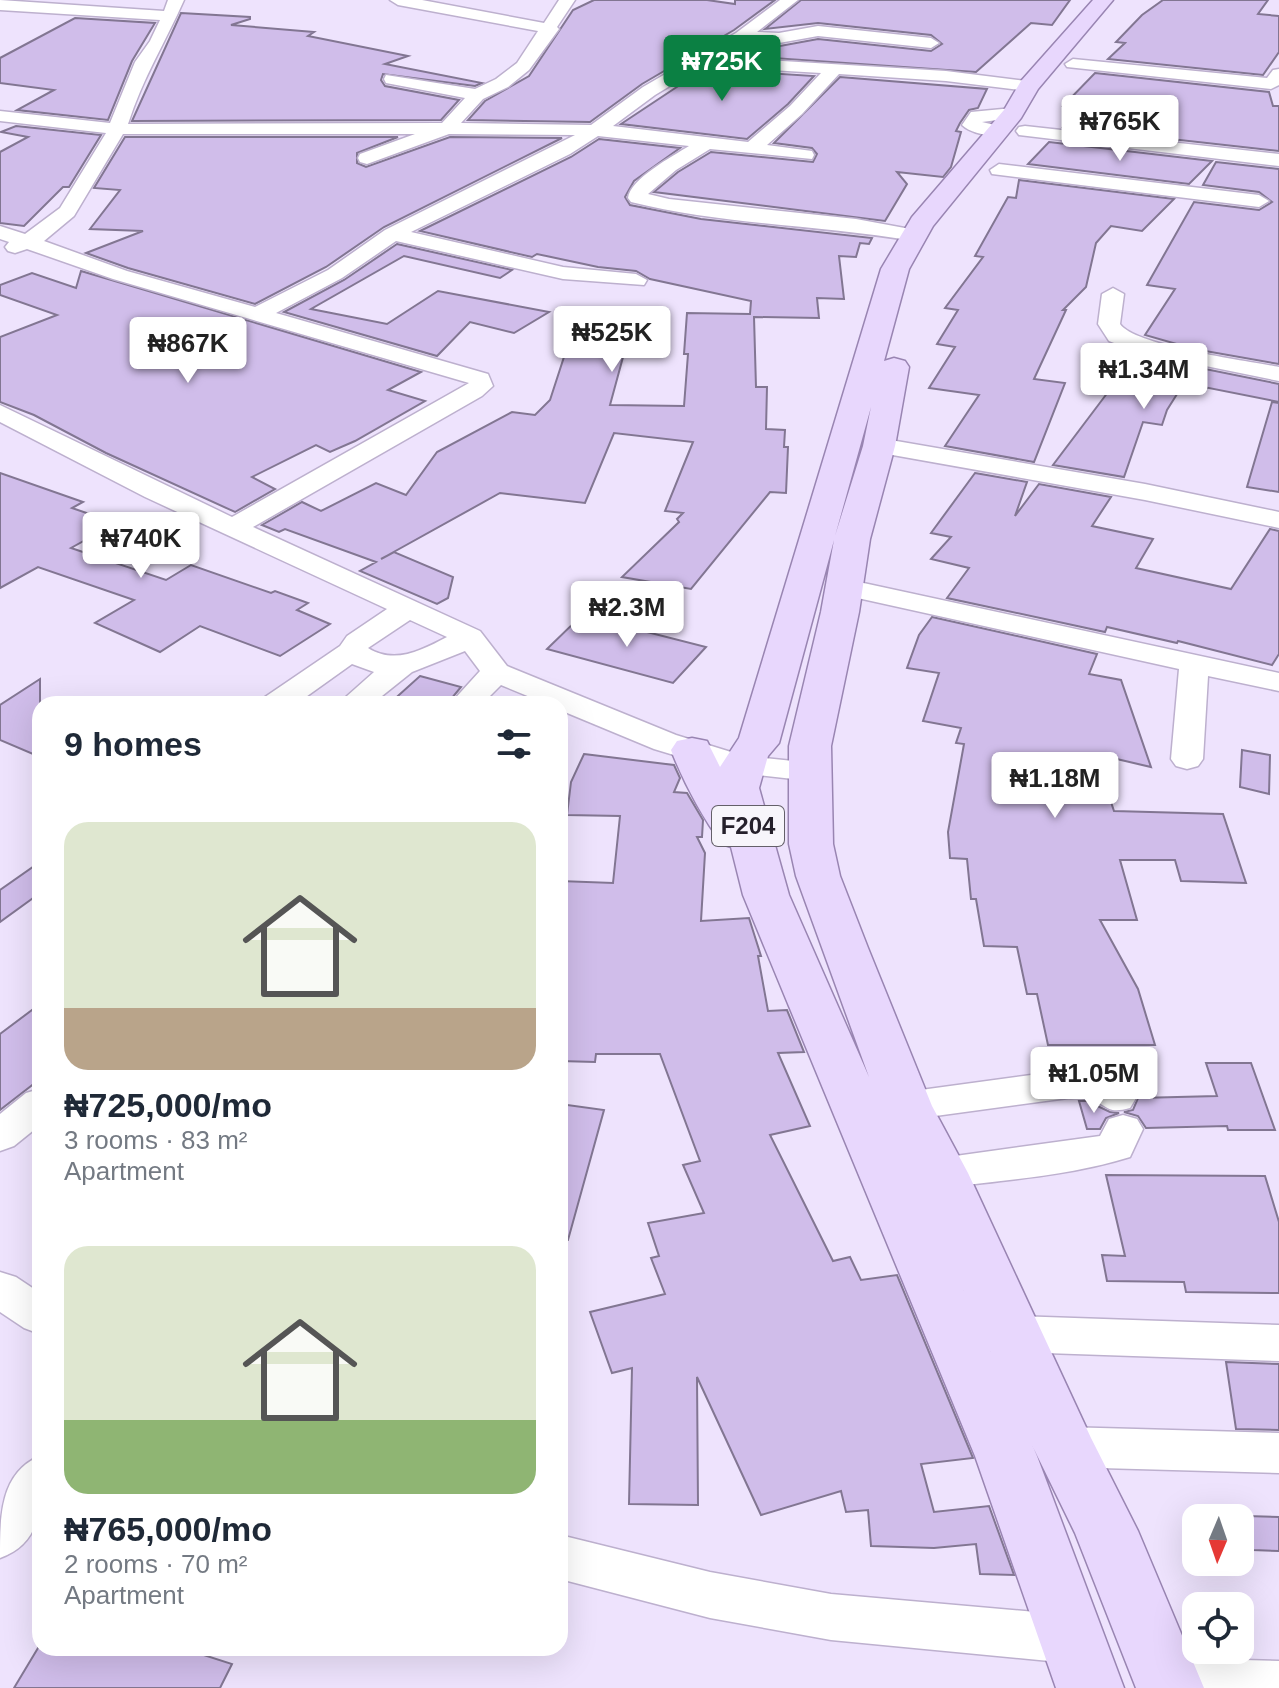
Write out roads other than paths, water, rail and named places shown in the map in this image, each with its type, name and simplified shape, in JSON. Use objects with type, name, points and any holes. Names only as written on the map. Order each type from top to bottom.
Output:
[{"type":"main road","name":"F204","points":[[1103,0],[1013,126],[918,281],[892,372],[879,446],[852,539],[845,587],[810,746],[811,844],[818,876],[906,1106],[941,1173],[1064,1447],[1106,1531],[1169,1685]]},
{"type":"main road","name":"F204","points":[[1090,1688],[1006,1456],[762,881],[738,788],[861,390],[888,287],[914,235],[1129,0]]},
{"type":"main road","points":[[750,754],[712,736],[678,746],[705,782],[762,881]]},
{"type":"main road","points":[[1038,1549],[1106,1531]]},
{"type":"street","points":[[398,0],[551,29]]},
{"type":"street","points":[[367,158],[447,128],[477,95],[502,83],[523,66],[551,29],[567,0]]},
{"type":"street","points":[[258,314],[335,274],[392,234],[523,172],[742,36],[790,0]]},
{"type":"street","points":[[0,5],[178,5],[134,82],[117,129],[67,212],[30,241],[0,253]]},
{"type":"street","points":[[742,36],[779,38],[818,31],[931,43]]},
{"type":"street","points":[[701,61],[917,74],[1013,126],[1259,201]]},
{"type":"street","points":[[1073,64],[1271,84],[1279,74]]},
{"type":"street","points":[[752,148],[796,110],[833,71]]},
{"type":"street","points":[[392,79],[477,95]]},
{"type":"street","points":[[0,116],[117,129],[594,130],[805,155]]},
{"type":"street","points":[[1013,126],[1279,160]]},
{"type":"street","points":[[705,144],[669,166],[638,192],[638,198],[669,205],[856,225],[914,235]]},
{"type":"street","points":[[0,232],[120,275],[480,379],[481,386],[358,459],[233,527]]},
{"type":"street","points":[[392,234],[563,273],[636,280]]},
{"type":"street","points":[[1113,294],[1109,324],[1117,336],[1145,347],[1279,374]]},
{"type":"street","points":[[2,416],[154,491],[470,637],[496,672],[555,696]]},
{"type":"street","points":[[879,446],[1145,492],[1279,520]]},
{"type":"street","points":[[845,587],[1279,682]]},
{"type":"street","points":[[287,696],[352,651],[357,642],[409,608]]},
{"type":"street","points":[[352,651],[378,664],[401,666],[422,662],[470,637]]},
{"type":"street","points":[[1187,759],[1194,665]]},
{"type":"street","points":[[363,696],[401,666]]},
{"type":"street","points":[[473,696],[496,672]]},
{"type":"street","points":[[568,701],[678,746]]},
{"type":"street","points":[[750,754],[811,771]]},
{"type":"street","points":[[906,1106],[1068,1084],[1098,1085],[1119,1113],[1116,1147],[1087,1154],[941,1173]]},
{"type":"street","points":[[0,1136],[32,1110]]},
{"type":"street","points":[[0,1289],[32,1311]]},
{"type":"street","points":[[1015,1334],[1279,1343]]},
{"type":"street","points":[[1064,1447],[1279,1453]]},
{"type":"street","points":[[0,1536],[32,1489]]},
{"type":"street","points":[[568,1559],[710,1595],[831,1617],[1070,1639]]},
{"type":"street","points":[[1169,1685],[1279,1686]]}]
